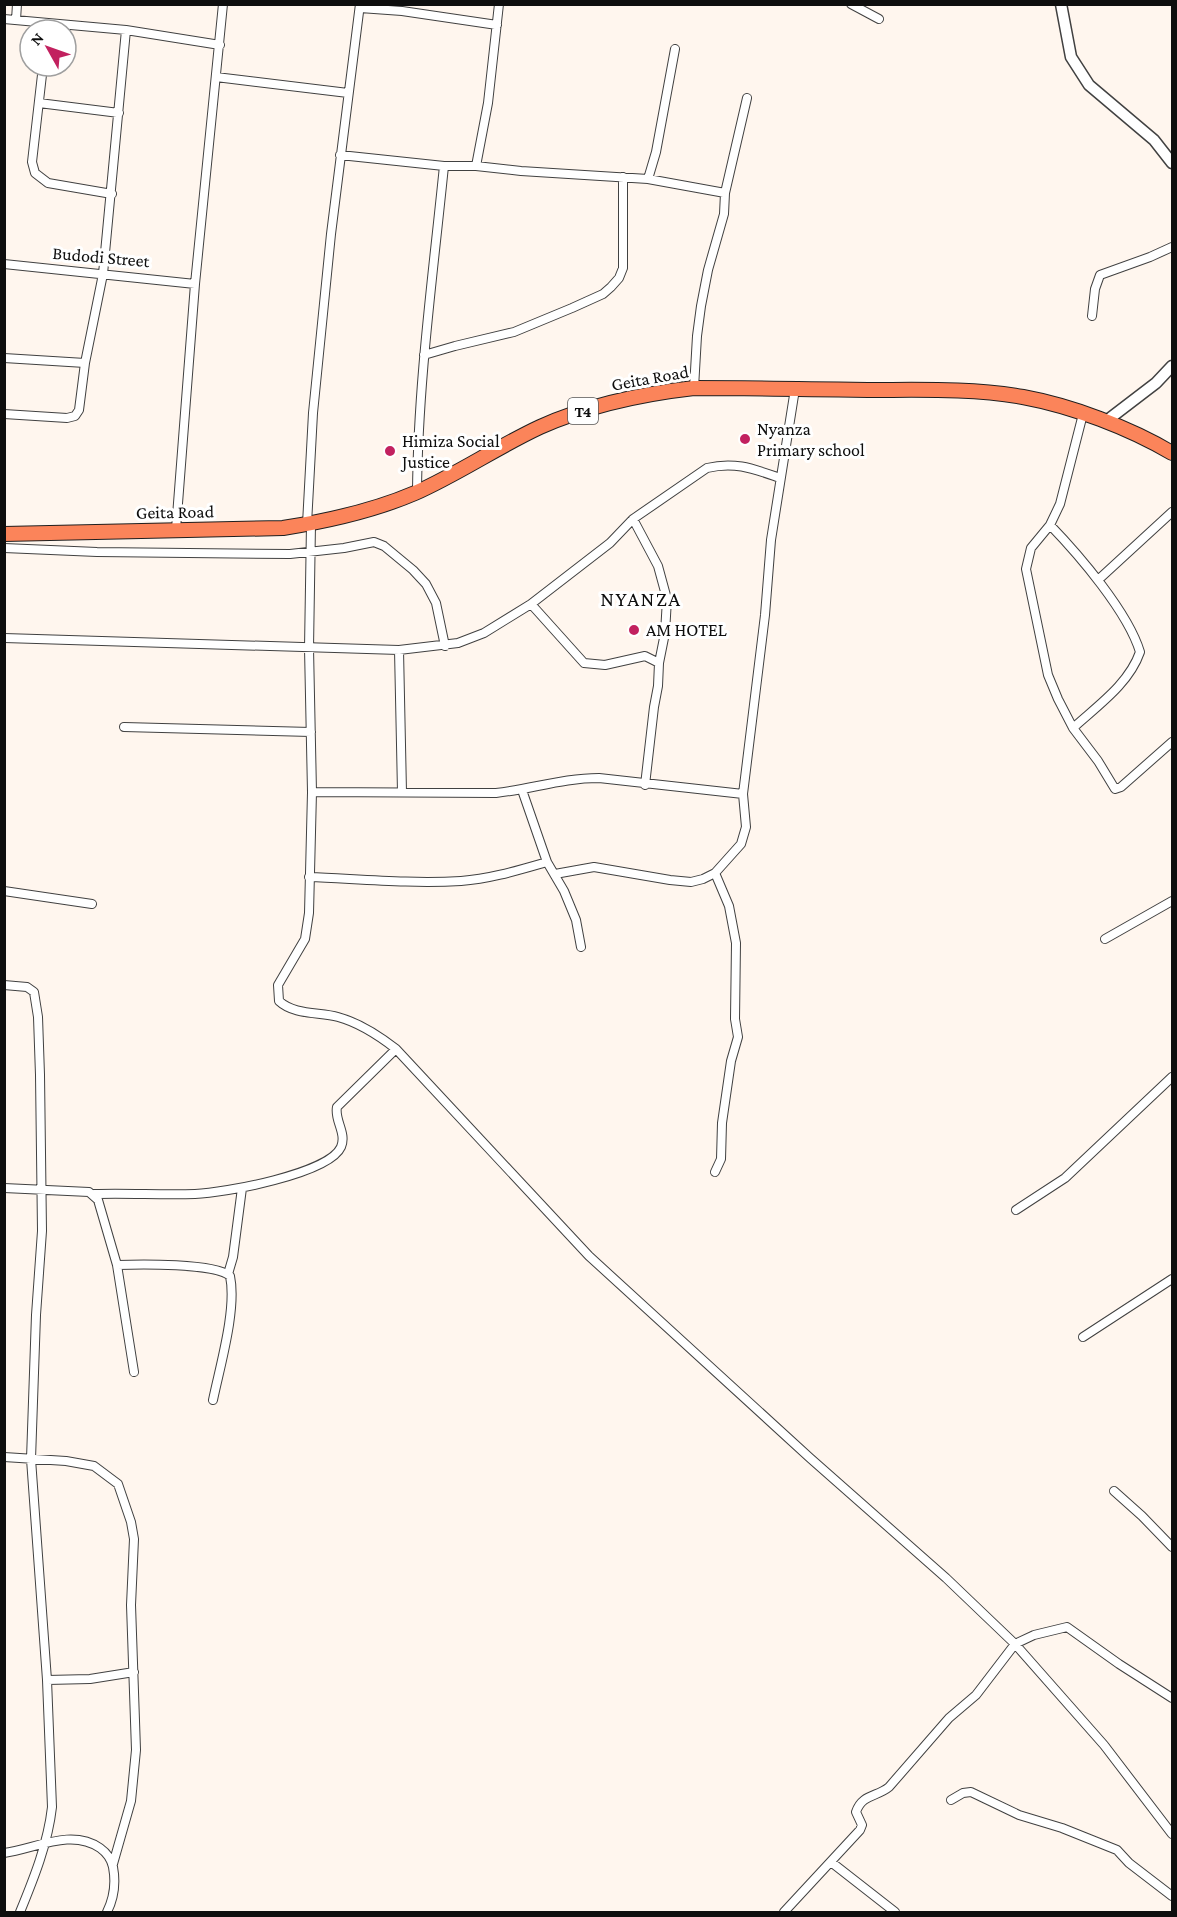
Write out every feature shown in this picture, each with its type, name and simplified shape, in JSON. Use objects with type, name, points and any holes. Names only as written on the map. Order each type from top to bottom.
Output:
[{"type":"highway","name":"Geita Road","points":[[4,534],[283,528],[309,524],[358,513],[417,492],[540,428],[581,411],[657,392],[694,388],[981,392],[1024,398],[1083,414],[1146,439],[1173,453]]},
{"type":"street","points":[[4,19],[16,20],[17,4]]},
{"type":"street","points":[[176,529],[195,284],[223,4]]},
{"type":"street","points":[[476,166],[488,103],[499,4]]},
{"type":"street","points":[[851,4],[879,19]]},
{"type":"street","points":[[1061,4],[1071,57],[1089,85],[1154,140],[1173,163]]},
{"type":"street","points":[[497,24],[360,6],[340,155],[313,413],[309,524],[312,792],[309,913],[304,939],[278,985],[279,1001],[290,1008],[351,1022],[377,1034],[396,1048],[589,1256],[1012,1641],[1104,1745],[1173,1834]]},
{"type":"street","points":[[78,28],[126,30],[220,45]]},
{"type":"street","points":[[4,414],[67,418],[75,416],[80,405],[85,363],[104,274],[126,30]]},
{"type":"street","points":[[648,179],[656,152],[675,49]]},
{"type":"street","points":[[216,77],[348,93]]},
{"type":"street","points":[[42,78],[32,162],[35,173],[48,183],[112,194]]},
{"type":"street","points":[[694,388],[701,306],[724,214],[725,193],[747,98]]},
{"type":"street","points":[[39,104],[119,113]]},
{"type":"street","points":[[340,155],[444,166],[476,166],[648,179],[725,193]]},
{"type":"street","points":[[417,492],[424,356],[444,166]]},
{"type":"street","points":[[424,356],[455,346],[514,333],[588,301],[611,287],[619,278],[622,268],[623,177]]},
{"type":"street","points":[[1092,316],[1095,289],[1100,275],[1173,247]]},
{"type":"street","name":"Budodi Street","points":[[4,264],[195,284]]},
{"type":"street","points":[[4,358],[85,363]]},
{"type":"street","points":[[1105,422],[1147,390],[1173,366]]},
{"type":"street","points":[[555,874],[594,867],[690,882],[716,873],[744,837],[746,827],[743,794],[765,615],[771,540],[795,388]]},
{"type":"street","points":[[1083,414],[1060,504],[1050,525],[1031,548],[1026,569],[1048,675],[1073,728],[1116,789],[1173,742]]},
{"type":"street","points":[[4,638],[399,650],[445,646],[484,633],[531,604],[610,543],[633,519],[698,474],[722,464],[742,466],[780,478]]},
{"type":"street","points":[[1098,580],[1173,512]]},
{"type":"street","points":[[633,519],[658,566],[667,599],[665,633],[659,663],[645,785]]},
{"type":"street","points":[[1050,525],[1098,580],[1122,617],[1140,652],[1126,677],[1111,694],[1073,728]]},
{"type":"street","points":[[4,548],[97,552],[268,554],[310,552],[374,542],[384,546],[426,584],[436,603],[445,646]]},
{"type":"street","points":[[531,604],[584,663],[605,665],[645,656],[659,663]]},
{"type":"street","points":[[399,650],[402,792]]},
{"type":"street","points":[[124,727],[311,732]]},
{"type":"street","points":[[312,792],[472,794],[522,790],[555,781],[599,778],[645,785],[743,794]]},
{"type":"street","points":[[522,790],[547,862],[576,920],[581,947]]},
{"type":"street","points":[[309,877],[462,881],[547,862]]},
{"type":"street","points":[[715,1172],[721,1163],[722,1123],[731,1061],[738,1037],[735,1019],[736,944],[731,913],[716,873]]},
{"type":"street","points":[[4,891],[92,904]]},
{"type":"street","points":[[1105,939],[1173,901]]},
{"type":"street","points":[[4,985],[31,989],[37,1002],[42,1190],[31,1459],[47,1680],[52,1806],[45,1842],[20,1912]]},
{"type":"street","points":[[4,1188],[94,1194],[196,1194],[242,1188],[301,1172],[322,1163],[337,1153],[342,1139],[337,1107],[396,1048]]},
{"type":"street","points":[[1016,1210],[1065,1178],[1173,1077]]},
{"type":"street","points":[[213,1400],[231,1309],[232,1293],[228,1274],[233,1257],[242,1188]]},
{"type":"street","points":[[94,1194],[105,1220],[117,1265],[134,1372]]},
{"type":"street","points":[[117,1265],[175,1266],[228,1274]]},
{"type":"street","points":[[1083,1337],[1173,1279]]},
{"type":"street","points":[[4,1457],[66,1461],[94,1466],[118,1484],[131,1522],[134,1539],[131,1587],[136,1750],[131,1801],[113,1864]]},
{"type":"street","points":[[1114,1491],[1173,1547]]},
{"type":"street","points":[[784,1912],[861,1827],[862,1823],[856,1812],[865,1798],[889,1787],[949,1718],[976,1695],[1012,1641],[1067,1627],[1126,1669],[1173,1698]]},
{"type":"street","points":[[47,1680],[90,1679],[134,1672]]},
{"type":"street","points":[[951,1800],[970,1792],[1019,1815],[1105,1844],[1117,1850],[1129,1863],[1173,1896]]},
{"type":"street","points":[[4,1853],[45,1842],[76,1839],[92,1843],[109,1856],[113,1864],[115,1881],[107,1912]]},
{"type":"street","points":[[831,1862],[895,1912]]},
{"type":"place","name":"Nyanza Primary school","points":[[745,439]]},
{"type":"place","name":"Himiza Social Justice","points":[[390,451]]},
{"type":"place","name":"AM HOTEL","points":[[634,630]]},
{"type":"district","name":"NYANZA","points":[[641,599]]}]
